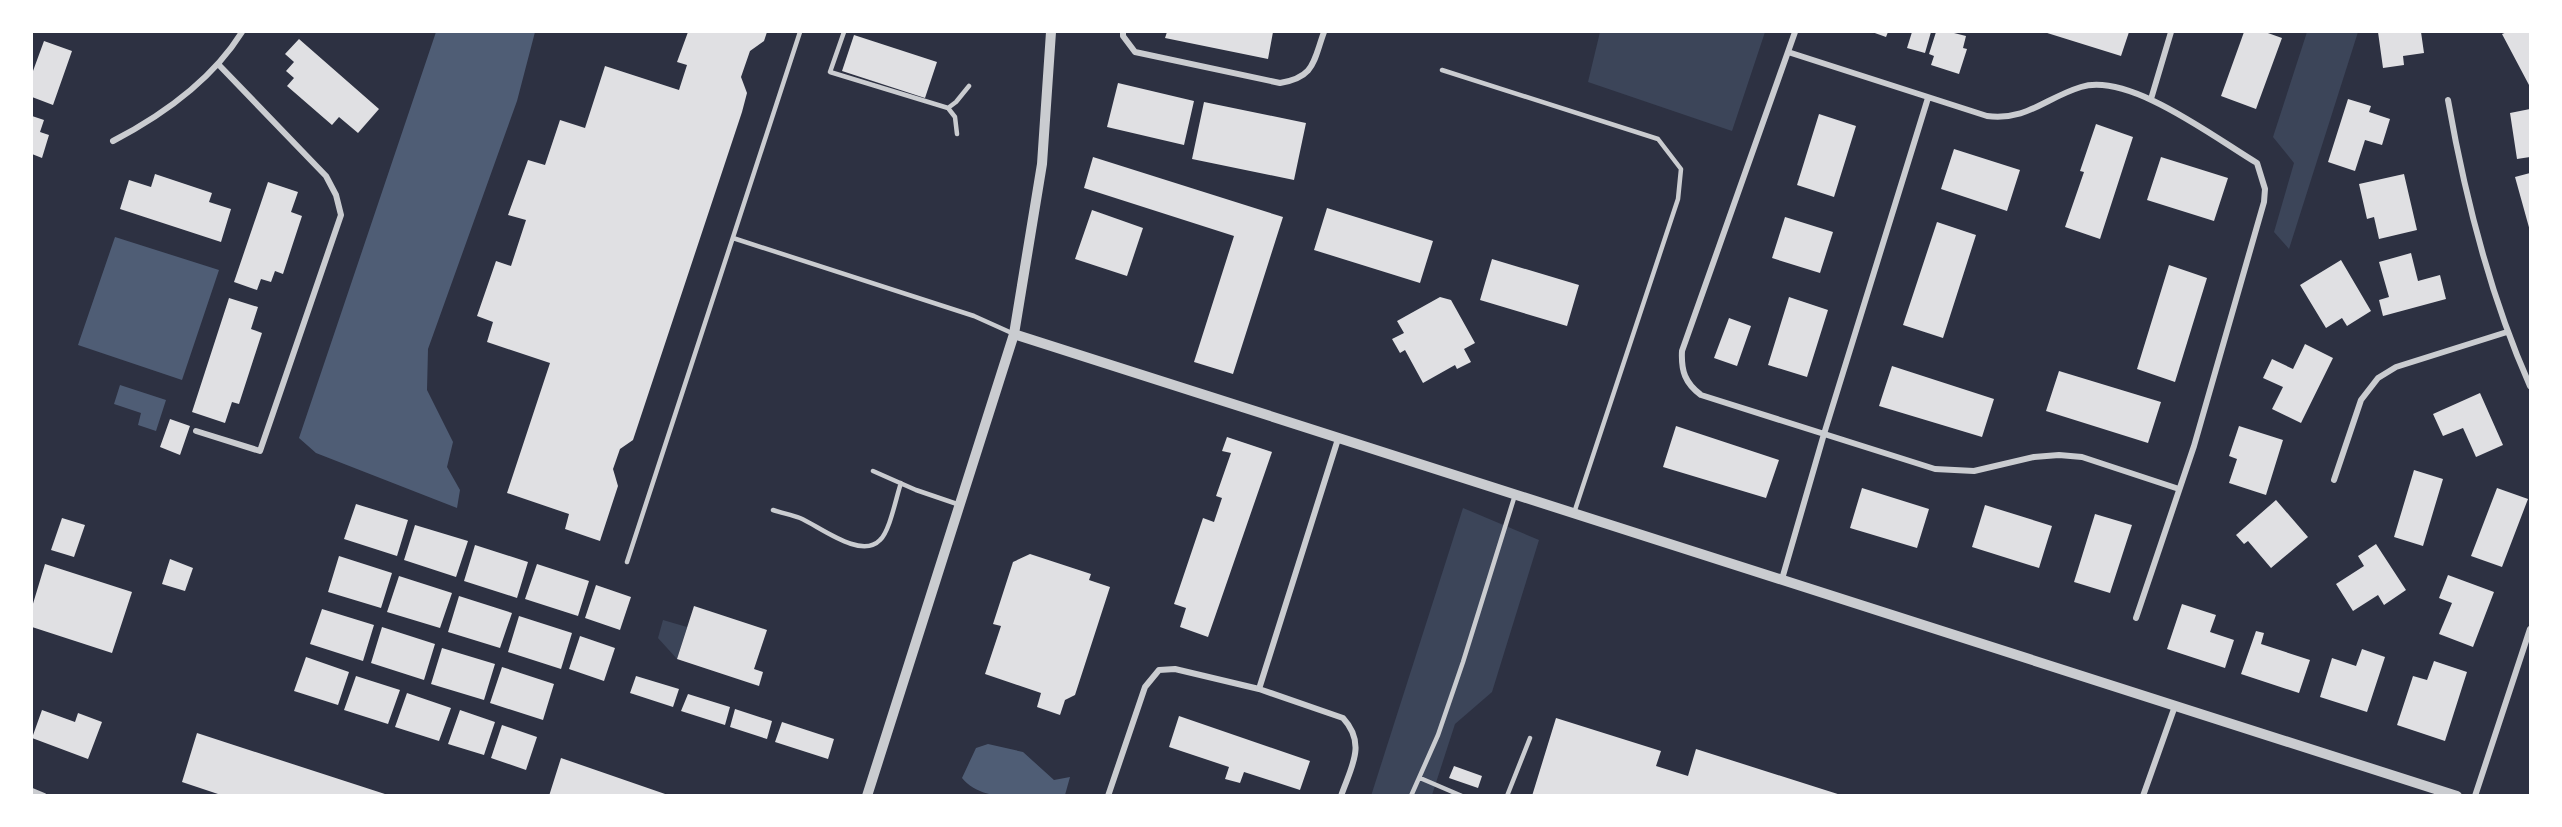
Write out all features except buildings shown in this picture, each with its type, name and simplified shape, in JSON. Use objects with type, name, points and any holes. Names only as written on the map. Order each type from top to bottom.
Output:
[{"type":"street","points":[[113,141],[170,107],[229,53],[242,32]]},
{"type":"street","points":[[867,795],[1014,334],[1042,164],[1051,32]]},
{"type":"street","points":[[1123,32],[1122,36],[1135,52],[1280,83],[1299,80],[1311,69],[1324,32]]},
{"type":"street","points":[[1795,32],[1682,351],[1684,377],[1691,387],[1701,395],[1935,469],[1974,471],[2034,457],[2059,455],[2082,457],[2179,489]]},
{"type":"street","points":[[2151,99],[2171,32]]},
{"type":"street","points":[[1788,52],[1986,117],[2003,118],[2024,114],[2080,87],[2094,84],[2114,86],[2151,99],[2257,163],[2265,189],[2264,202],[2226,337],[2136,618]]},
{"type":"street","points":[[196,431],[260,451],[341,215],[336,195],[326,176],[218,64]]},
{"type":"street","points":[[1782,579],[1824,434],[1928,98]]},
{"type":"street","points":[[2448,100],[2457,155],[2507,332],[2530,386]]},
{"type":"street","points":[[2334,480],[2361,400],[2378,378],[2396,367],[2507,332]]},
{"type":"street","points":[[1014,334],[2457,795]]},
{"type":"street","points":[[1259,689],[1338,439]]},
{"type":"street","points":[[2475,795],[2530,629]]},
{"type":"street","points":[[1108,795],[1145,687],[1159,670],[1175,669],[1259,689],[1343,718],[1351,727],[1358,747],[1341,795]]},
{"type":"street","points":[[2143,795],[2176,705]]},
{"type":"street","points":[[32,791],[44,795]]},
{"type":"lane","points":[[627,562],[800,32]]},
{"type":"lane","points":[[844,32],[830,72],[948,108],[955,117],[957,134]]},
{"type":"lane","points":[[1443,70],[1658,139],[1681,169],[1678,199],[1574,514]]},
{"type":"lane","points":[[948,108],[969,86]]},
{"type":"lane","points":[[733,238],[974,316],[1014,334]]},
{"type":"lane","points":[[873,471],[960,505]]},
{"type":"lane","points":[[773,510],[801,518],[830,536],[865,547],[875,545],[883,538],[901,483]]},
{"type":"lane","points":[[1411,795],[1420,778],[1463,662],[1515,495]]},
{"type":"lane","points":[[1506,795],[1530,738]]},
{"type":"lane","points":[[1420,778],[1462,795]]},
{"type":"shaded area","points":[[436,32],[535,32],[517,101],[428,349],[427,390],[453,442],[447,467],[460,490],[457,508],[316,453],[299,438]]},
{"type":"shaded area","points":[[1600,32],[1765,32],[1732,131],[1588,82]]},
{"type":"shaded area","points":[[2307,32],[2358,32],[2289,249],[2274,232],[2294,163],[2273,137]]},
{"type":"shaded area","points":[[115,237],[219,270],[182,380],[78,345]]},
{"type":"shaded area","points":[[120,385],[166,400],[156,431],[138,425],[141,413],[114,404]]},
{"type":"shaded area","points":[[1463,508],[1539,540],[1492,692],[1455,724],[1432,795],[1371,796]]},
{"type":"shaded area","points":[[663,620],[687,627],[677,659],[658,638]]},
{"type":"shaded area","points":[[988,744],[1023,752],[1054,780],[1070,777],[1065,795],[996,796],[971,787],[962,778],[976,748]]}]
